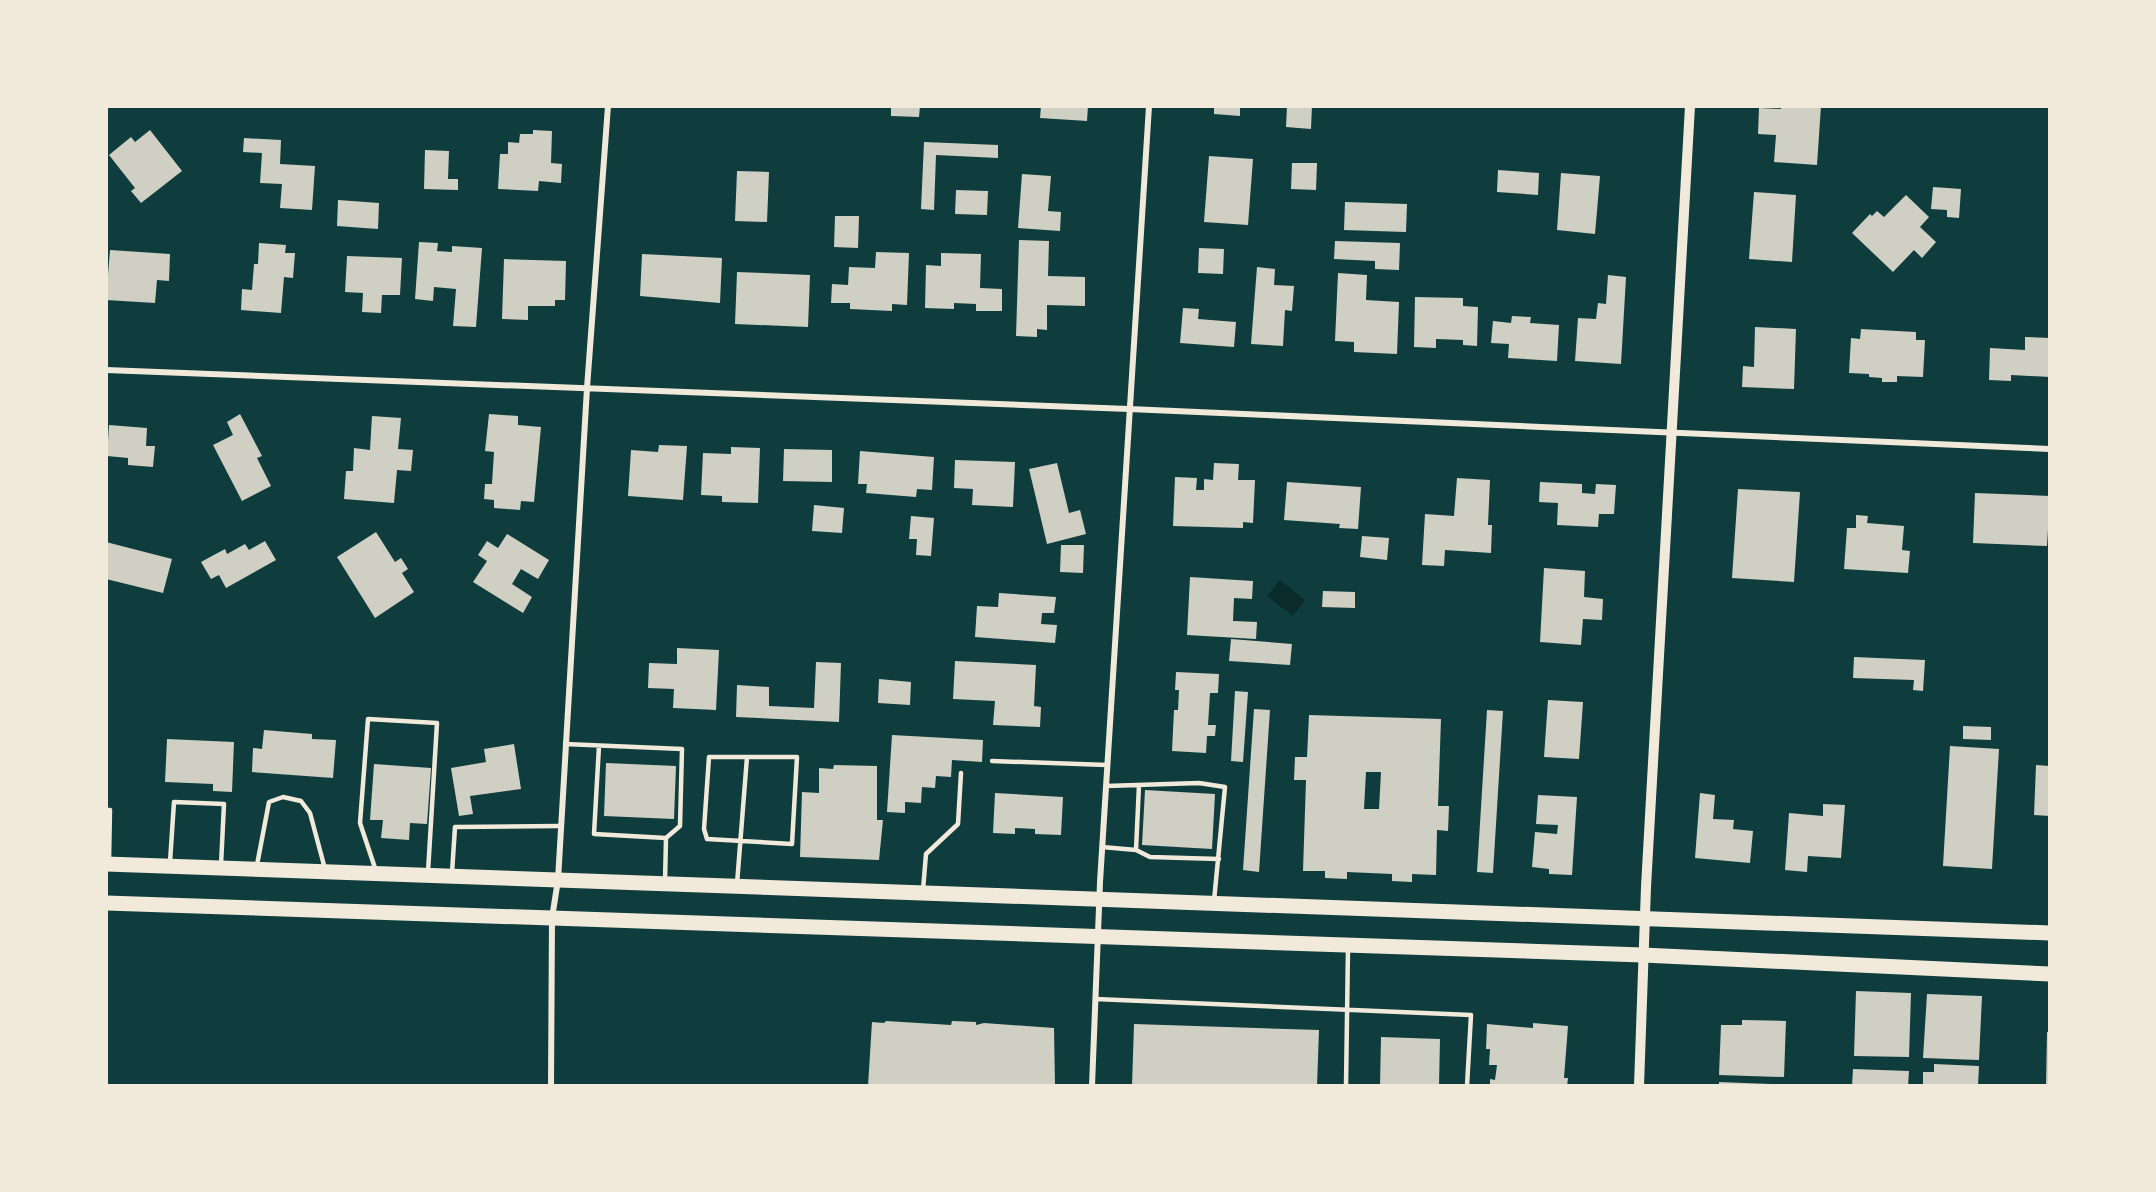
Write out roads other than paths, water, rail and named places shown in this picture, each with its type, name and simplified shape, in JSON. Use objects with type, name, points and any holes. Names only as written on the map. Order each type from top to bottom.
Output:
[{"type":"main road","points":[[108,864],[2049,933]]},
{"type":"main road","points":[[106,903],[1643,955],[2049,974]]},
{"type":"street","points":[[551,1086],[552,918],[558,880],[587,388],[608,106]]},
{"type":"street","points":[[1092,1086],[1102,847],[1149,106]]},
{"type":"street","points":[[1640,1086],[1644,919],[1690,106]]},
{"type":"street","points":[[106,370],[1129,409],[2049,449]]},
{"type":"lane","points":[[377,874],[360,823],[368,719],[437,723],[428,875]]},
{"type":"lane","points":[[565,744],[682,749],[680,826],[666,838],[594,834],[599,746]]},
{"type":"lane","points":[[709,757],[747,757],[797,758],[792,844],[740,839],[707,839],[704,829],[709,757]]},
{"type":"lane","points":[[737,886],[747,757]]},
{"type":"lane","points":[[992,761],[1107,765]]},
{"type":"lane","points":[[923,893],[926,855],[958,824],[961,773]]},
{"type":"lane","points":[[1106,786],[1199,783],[1225,787],[1214,903]]},
{"type":"lane","points":[[1136,850],[1139,785]]},
{"type":"lane","points":[[256,869],[269,802],[283,797],[301,801],[310,813],[326,872]]},
{"type":"lane","points":[[170,866],[174,802],[224,804],[221,868]]},
{"type":"lane","points":[[106,810],[110,810],[108,864]]},
{"type":"lane","points":[[452,876],[455,827],[560,826]]},
{"type":"lane","points":[[665,884],[666,838]]},
{"type":"lane","points":[[1102,847],[1136,850],[1150,857],[1219,859]]},
{"type":"lane","points":[[1346,1086],[1348,945]]},
{"type":"lane","points":[[1095,999],[1471,1015],[1467,1086]]},
{"type":"water","points":[[1280,580],[1305,600],[1293,616],[1267,596]]}]
